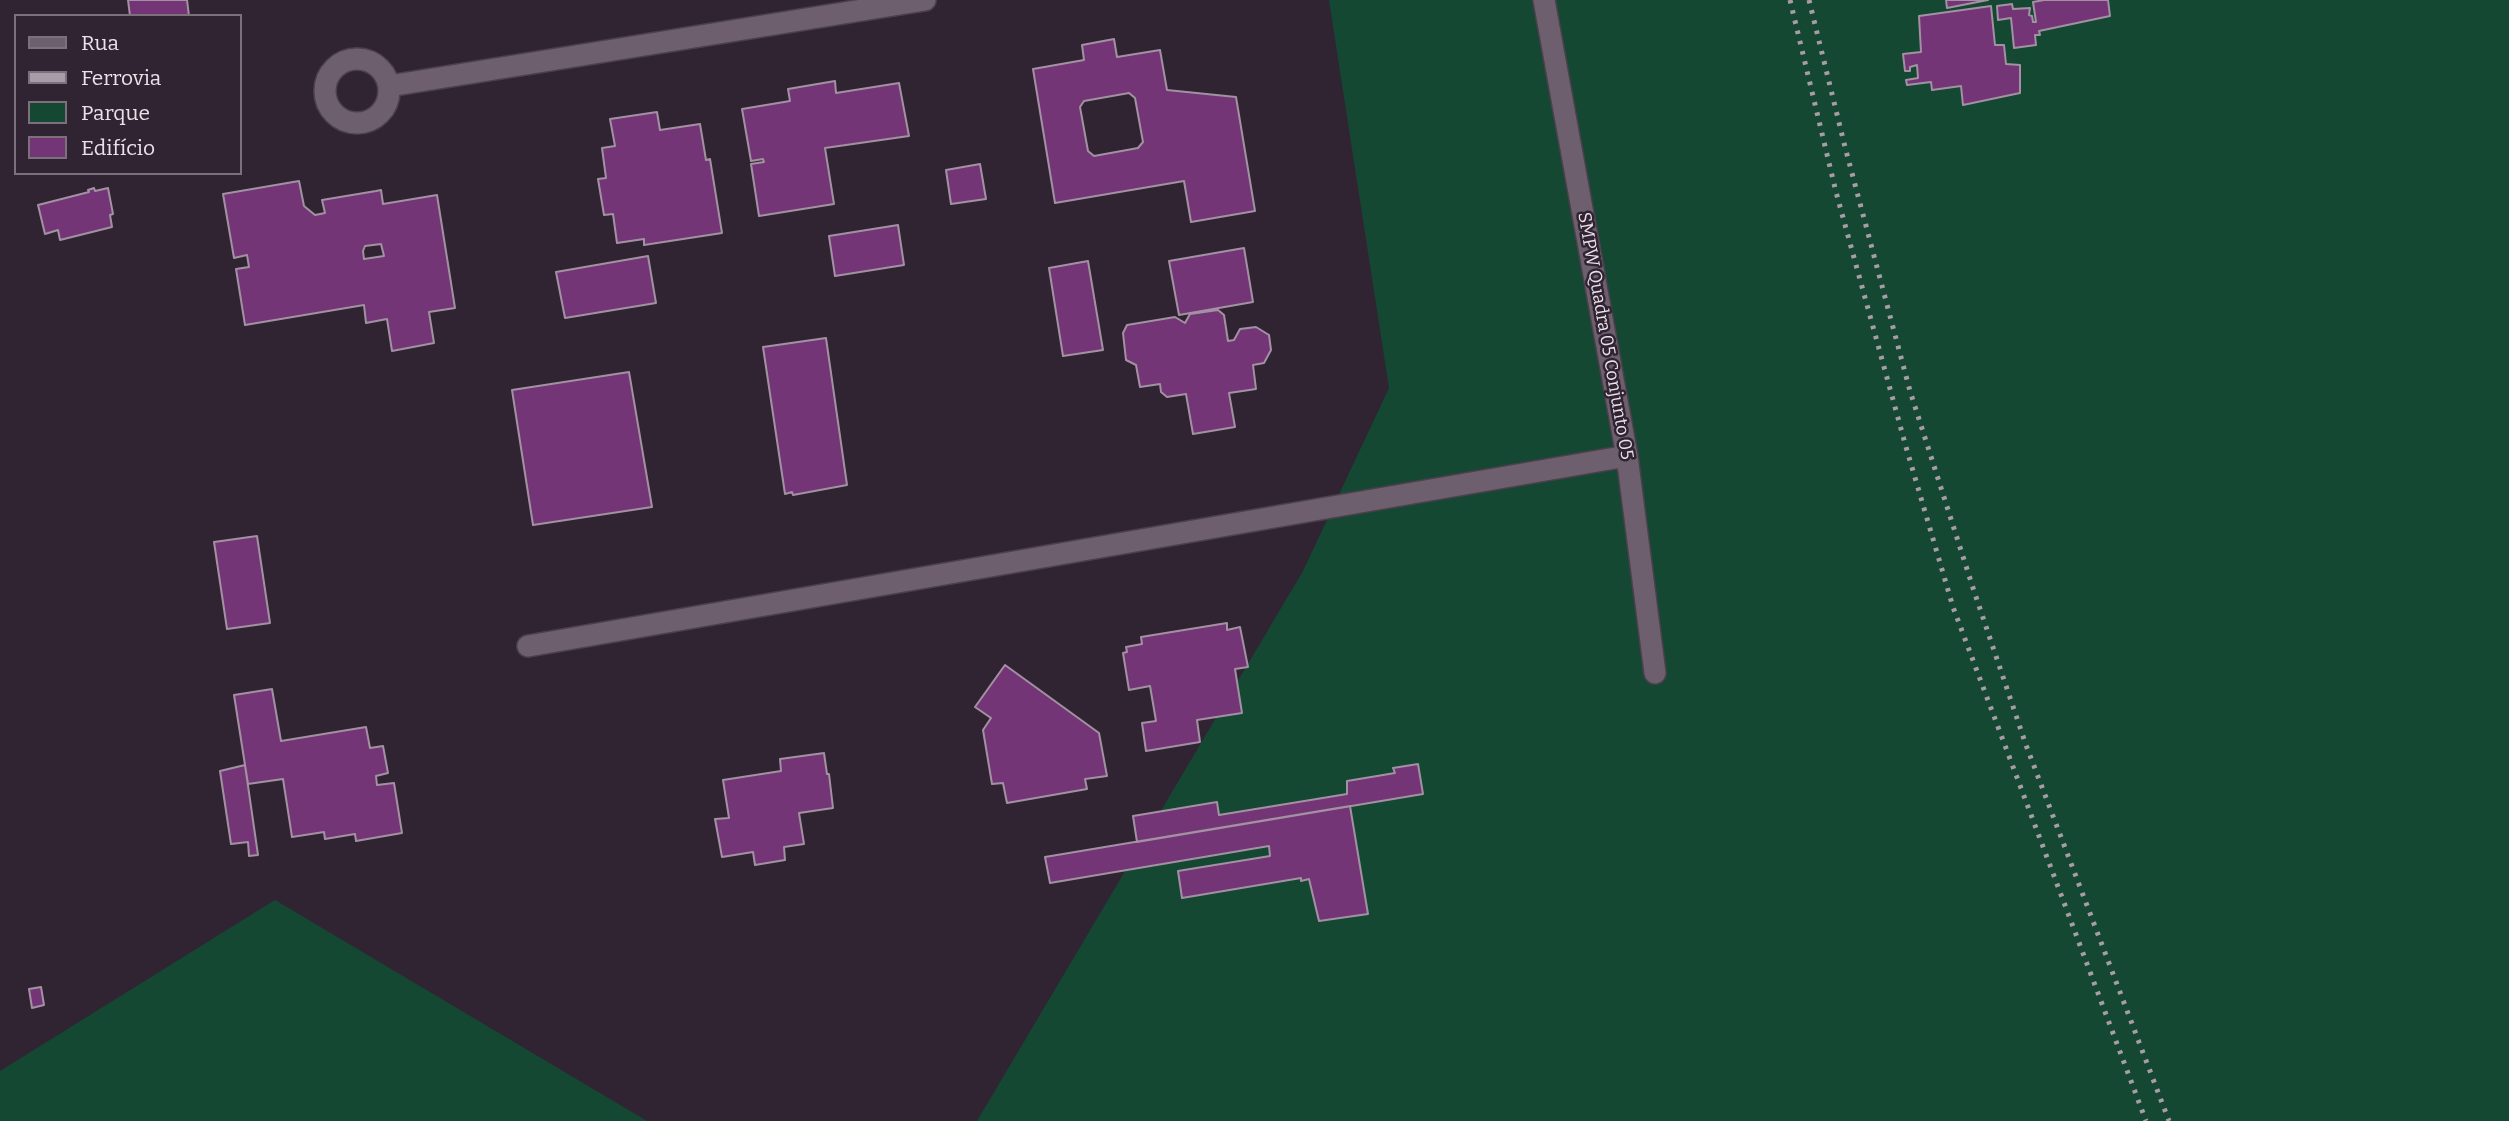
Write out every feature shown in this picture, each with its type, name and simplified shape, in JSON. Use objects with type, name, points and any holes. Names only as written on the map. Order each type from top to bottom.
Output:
[{"type":"street","points":[[389,86],[925,0]]},
{"type":"street","name":"SMPW Quadra 05 Conjunto 05","points":[[1544,0],[1627,456],[1655,673]]},
{"type":"street","points":[[352,59],[365,59],[376,65],[385,74],[389,86],[389,98],[384,110],[363,123],[350,123],[338,118],[317,99],[331,72],[340,63],[352,59]]},
{"type":"street","points":[[528,646],[1627,456]]},
{"type":"green space","points":[[1329,0],[2509,0],[2509,1121],[977,1121],[1303,571],[1389,388]]},
{"type":"green space","points":[[275,900],[647,1121],[0,1121],[0,1071]]},
{"type":"building","points":[[128,0],[187,0],[189,14],[130,14]]},
{"type":"building","points":[[1946,0],[1988,0],[1947,8]]},
{"type":"building","points":[[2108,0],[2110,16],[2039,31],[2040,35],[2035,35],[2036,45],[2014,48],[2011,18],[1998,20],[1997,6],[2012,4],[2013,9],[2030,8],[2029,15],[2032,16],[2033,22],[2036,22],[2033,2]]},
{"type":"building","points":[[1991,6],[1995,45],[2004,45],[2006,64],[2020,65],[2020,93],[1963,105],[1961,86],[1932,90],[1931,82],[1907,85],[1906,80],[1918,78],[1917,65],[1910,67],[1910,71],[1905,71],[1903,54],[1921,52],[1919,16]]},
{"type":"building","points":[[1114,39],[1117,57],[1160,50],[1167,90],[1236,97],[1255,211],[1191,222],[1184,181],[1055,203],[1033,69],[1084,60],[1082,45]],"holes":[[[1129,93],[1135,98],[1143,142],[1138,148],[1094,156],[1088,151],[1080,107],[1084,101]]]},
{"type":"building","points":[[835,81],[836,93],[899,83],[909,136],[825,148],[834,204],[759,216],[751,164],[764,162],[763,159],[751,161],[742,109],[790,101],[788,89]]},
{"type":"building","points":[[657,112],[660,130],[700,124],[706,160],[710,159],[722,233],[644,245],[644,239],[617,243],[613,214],[604,215],[598,179],[606,178],[602,148],[615,146],[610,119]]},
{"type":"building","points":[[980,164],[986,199],[951,204],[946,170]]},
{"type":"building","points":[[299,181],[304,206],[315,215],[325,213],[322,200],[381,190],[383,204],[437,195],[455,308],[429,312],[434,343],[392,351],[387,319],[366,323],[364,305],[245,325],[236,269],[249,267],[247,255],[234,258],[223,194]],"holes":[[[381,244],[384,256],[364,259],[363,251],[365,246]]]},
{"type":"building","points":[[94,188],[95,191],[108,188],[113,214],[110,215],[112,227],[60,240],[58,230],[45,234],[38,205],[89,192],[88,190]]},
{"type":"building","points":[[898,225],[904,265],[835,276],[829,236]]},
{"type":"building","points":[[1244,248],[1253,302],[1179,315],[1169,261]]},
{"type":"building","points":[[648,256],[656,303],[565,318],[556,272]]},
{"type":"building","points":[[1088,261],[1103,350],[1063,356],[1049,268]]},
{"type":"building","points":[[1218,310],[1224,315],[1228,341],[1234,340],[1240,329],[1256,327],[1269,335],[1271,350],[1264,363],[1253,365],[1256,389],[1229,393],[1235,427],[1193,434],[1186,394],[1167,397],[1161,392],[1160,384],[1140,387],[1136,365],[1126,360],[1123,333],[1127,325],[1175,317],[1185,323],[1190,314]]},
{"type":"building","points":[[826,338],[847,485],[793,495],[792,492],[785,494],[763,347]]},
{"type":"building","points":[[629,372],[652,507],[533,525],[512,390]]},
{"type":"building","points":[[257,536],[270,623],[227,629],[214,542]]},
{"type":"building","points":[[1227,623],[1227,630],[1240,627],[1248,667],[1235,669],[1242,713],[1197,720],[1200,742],[1146,751],[1142,723],[1156,721],[1150,686],[1129,690],[1123,653],[1127,652],[1126,647],[1142,644],[1141,637]]},
{"type":"building","points":[[1005,665],[1099,733],[1107,776],[1085,779],[1087,789],[1007,803],[1003,783],[992,784],[983,730],[991,718],[975,707]]},
{"type":"building","points":[[272,689],[281,741],[366,727],[370,748],[383,746],[388,773],[376,776],[377,785],[394,783],[402,833],[356,841],[355,834],[325,839],[324,832],[292,837],[283,779],[248,784],[234,695]]},
{"type":"building","points":[[824,753],[833,808],[799,813],[804,844],[784,847],[785,860],[755,865],[753,852],[722,857],[715,819],[729,818],[723,780],[781,771],[780,759]]},
{"type":"building","points":[[1418,764],[1423,794],[1137,842],[1133,816],[1217,802],[1219,815],[1347,794],[1347,781],[1395,773],[1393,768]]},
{"type":"building","points":[[245,765],[258,855],[249,856],[248,842],[231,844],[220,771]]},
{"type":"building","points":[[1350,806],[1368,914],[1319,921],[1309,879],[1301,881],[1301,878],[1182,898],[1178,871],[1270,856],[1269,846],[1050,883],[1045,857]]},
{"type":"building","points":[[41,987],[44,1005],[32,1008],[29,989]]},
{"type":"railway","points":[[1790,0],[1836,192],[1953,607],[2146,1121]]},
{"type":"railway","points":[[1809,0],[1910,391],[1974,591],[2026,745],[2169,1121]]}]
